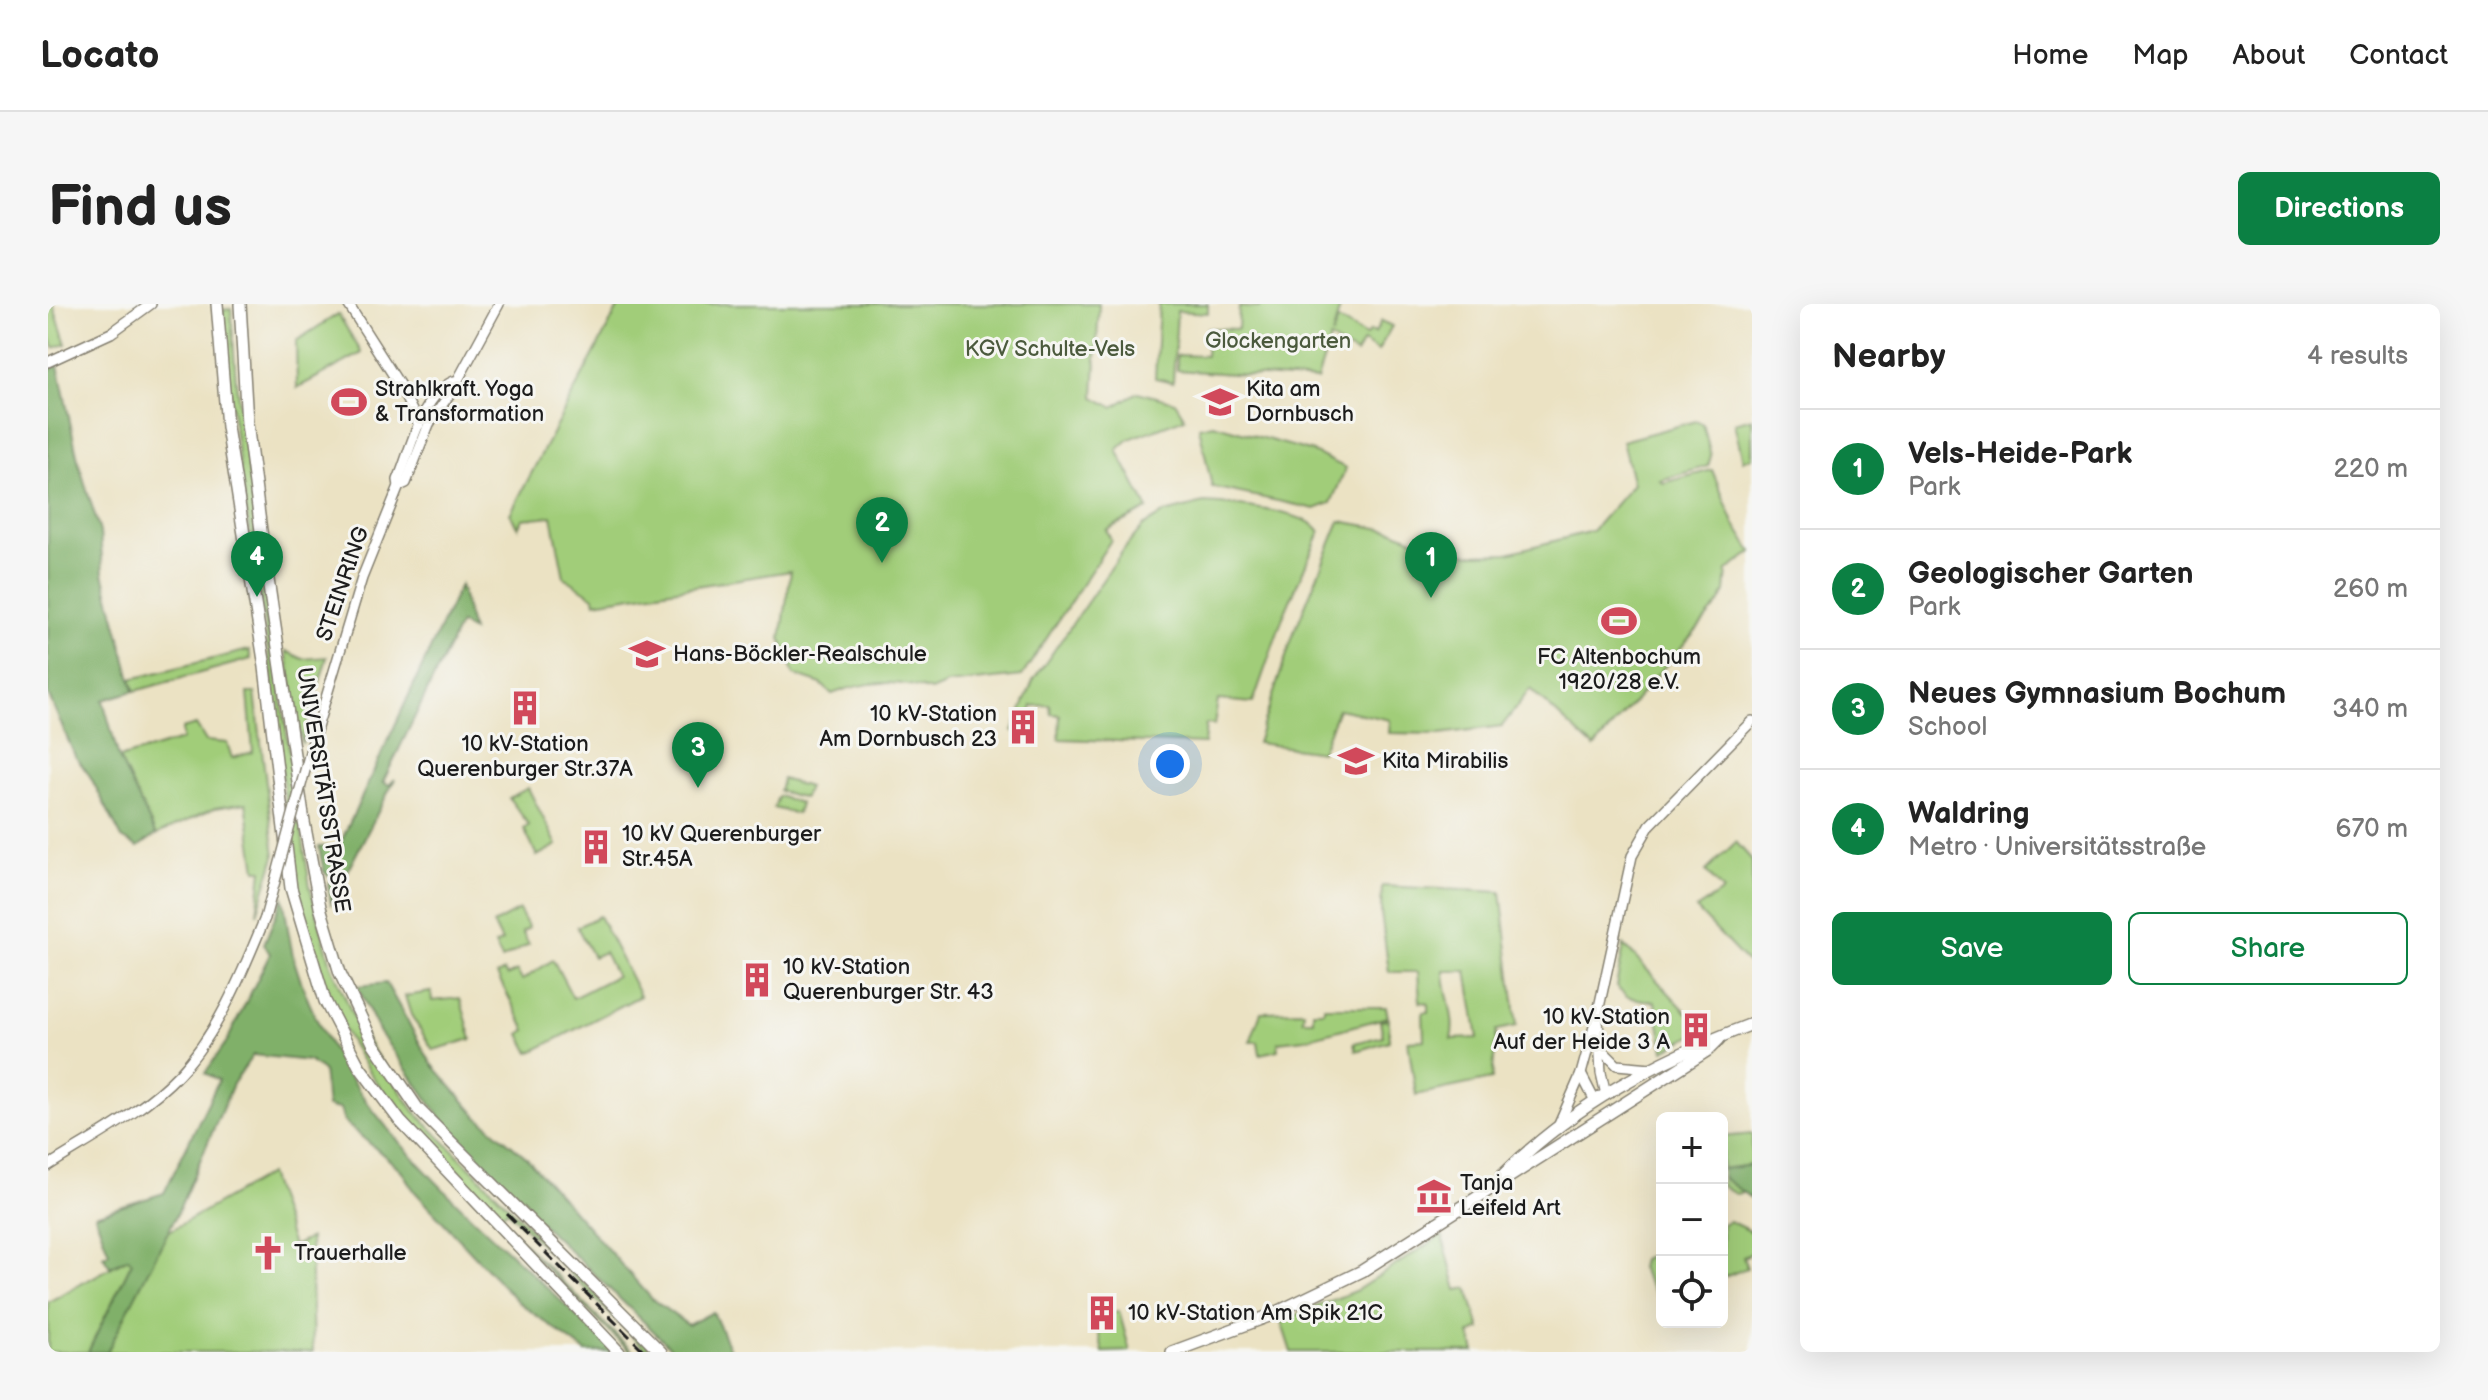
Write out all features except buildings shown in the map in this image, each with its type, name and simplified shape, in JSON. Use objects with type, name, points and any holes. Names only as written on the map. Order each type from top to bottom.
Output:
[{"type":"main road","name":"UNIVERSITÄTSSTRASSE","points":[[217,304],[227,427],[264,654],[291,888],[322,993],[359,1066],[400,1121],[619,1352]]},
{"type":"main road","name":"UNIVERSITÄTSSTRASSE","points":[[240,304],[247,423],[304,822],[327,935],[344,984],[373,1043],[418,1109],[661,1352]]},
{"type":"main road","points":[[1172,1352],[1312,1297],[1362,1271],[1496,1182],[1557,1129],[1600,1098],[1689,1048],[1752,1024]]},
{"type":"main road","points":[[1496,1182],[1519,1172],[1708,1050],[1719,1039]]},
{"type":"main road","points":[[1600,1098],[1618,1107]]},
{"type":"main road","points":[[1600,1098],[1606,1115]]},
{"type":"street","points":[[48,362],[111,333],[151,304]]},
{"type":"street","points":[[348,304],[399,384],[419,425]]},
{"type":"street","name":"STEINRING","points":[[48,1166],[156,1095],[188,1064],[212,1029],[265,918],[313,741],[362,578],[399,486],[398,480],[419,425],[432,402],[454,381],[499,304]]},
{"type":"street","name":"STEINRING","points":[[399,486],[406,483],[429,424],[453,389],[454,381]]},
{"type":"street","points":[[1557,1129],[1581,1074],[1598,1012],[1617,913],[1638,843],[1650,825],[1752,721]]},
{"type":"street","points":[[1598,1012],[1600,1098]]},
{"type":"street","points":[[1600,1048],[1617,1065],[1651,1068]]},
{"type":"street","points":[[1581,1074],[1600,1098]]},
{"type":"green space","points":[[48,304],[53,304],[66,344],[54,348],[48,332]]},
{"type":"green space","name":"KGV Schulte-Vels","points":[[620,304],[1099,304],[1094,397],[1113,407],[1138,392],[1175,402],[1185,418],[1129,439],[1117,450],[1148,509],[1106,530],[1111,540],[1022,676],[947,684],[931,691],[882,683],[856,686],[832,694],[821,684],[794,675],[781,639],[791,571],[595,602],[594,597],[564,577],[552,516],[522,519],[518,528],[510,514]]},
{"type":"green space","name":"Glockengarten","points":[[1159,304],[1208,304],[1208,313],[1177,311],[1173,382],[1155,378]]},
{"type":"green space","name":"Glockengarten","points":[[1259,304],[1341,304],[1332,336],[1338,320],[1366,336],[1370,331],[1375,333],[1381,321],[1392,326],[1378,351],[1363,342],[1356,354],[1330,339],[1317,380],[1177,370],[1177,355],[1206,356],[1207,328],[1238,329],[1239,307],[1259,308]]},
{"type":"green space","points":[[231,309],[236,382],[310,887],[331,965],[359,1029],[414,1111],[649,1347],[646,1350],[507,1210],[499,1218],[633,1352],[630,1352],[515,1237],[409,1122],[362,1061],[330,999],[301,904],[292,855],[269,657],[230,398],[223,310]]},
{"type":"green space","points":[[338,314],[362,353],[297,388],[296,341]]},
{"type":"green space","points":[[58,365],[79,464],[100,532],[103,573],[134,691],[103,700],[119,758],[156,835],[138,847],[122,838],[90,776],[75,756],[48,694],[48,370]]},
{"type":"green space","points":[[1752,418],[1752,458],[1743,460],[1734,423]]},
{"type":"green space","points":[[1696,421],[1703,424],[1711,456],[1708,466],[1660,480],[1663,483],[1712,470],[1734,523],[1752,552],[1727,571],[1725,592],[1718,605],[1594,748],[1530,689],[1502,726],[1440,734],[1389,733],[1390,720],[1338,709],[1321,752],[1257,743],[1295,630],[1340,521],[1394,531],[1432,547],[1471,554],[1508,553],[1592,531],[1633,484],[1622,441]]},
{"type":"green space","points":[[1213,424],[1313,452],[1346,468],[1331,503],[1315,509],[1212,487],[1199,427]]},
{"type":"green space","points":[[1204,503],[1285,514],[1313,525],[1320,532],[1283,617],[1253,703],[1218,700],[1214,725],[1206,724],[1204,744],[1059,739],[1060,715],[1051,714],[1050,705],[1032,706],[1032,732],[1013,731],[1033,681],[1143,526],[1165,513]]},
{"type":"green space","points":[[460,585],[472,631],[460,624],[383,782],[389,785],[395,779],[331,903],[328,884],[331,878],[324,872],[319,847],[339,846]]},
{"type":"green space","points":[[249,650],[251,659],[135,691],[131,679]]},
{"type":"green space","points":[[286,651],[303,659],[327,657],[302,744]]},
{"type":"green space","points":[[248,693],[255,693],[275,856],[257,914],[262,870],[256,870],[246,803],[215,808],[156,835],[119,758],[182,740],[182,729],[196,725],[206,741],[227,743],[232,758],[253,752]]},
{"type":"green space","points":[[782,779],[808,787],[804,798],[779,791]]},
{"type":"green space","points":[[528,788],[557,845],[537,856],[524,829],[529,825],[509,798]]},
{"type":"green space","points":[[778,796],[800,803],[797,814],[774,808]]},
{"type":"green space","points":[[1736,842],[1752,860],[1752,968],[1696,909],[1723,891],[1706,871]]},
{"type":"green space","points":[[1382,886],[1501,892],[1517,1026],[1497,1030],[1492,1079],[1416,1095],[1408,1041],[1424,1040],[1423,1012],[1428,1012],[1428,1003],[1420,1002],[1418,972],[1389,972],[1381,913]],"holes":[[[1444,971],[1467,971],[1478,1038],[1451,1039],[1452,1023]]]},
{"type":"green space","points":[[283,897],[295,963],[318,1022],[349,1077],[387,1128],[430,1175],[613,1352],[586,1352],[517,1301],[415,1192],[400,1169],[344,1122],[340,1109],[327,1107],[323,1071],[309,1061],[253,1055],[233,1084],[177,1214],[107,1352],[88,1352],[132,1262],[128,1258],[110,1267],[103,1256],[109,1253],[95,1215],[164,1193],[219,1080],[205,1073],[227,1041],[270,954],[264,944]]},
{"type":"green space","points":[[519,910],[529,928],[522,932],[529,944],[502,959],[495,945],[502,941],[493,924]]},
{"type":"green space","points":[[599,916],[640,996],[530,1053],[520,1034],[526,1030],[497,975],[504,971],[507,976],[517,971],[522,980],[553,960],[573,998],[616,976],[604,952],[593,957],[577,927]]},
{"type":"green space","points":[[1624,945],[1694,1020],[1701,1021],[1707,1029],[1664,1050],[1655,1002],[1627,997],[1616,987]]},
{"type":"green space","points":[[386,983],[431,1063],[478,1117],[525,1156],[652,1299],[688,1325],[713,1312],[731,1352],[675,1352],[462,1147],[380,1033],[357,986]]},
{"type":"green space","points":[[431,992],[432,1001],[460,998],[472,1039],[433,1050],[411,1015],[405,996]]},
{"type":"green space","points":[[1324,1007],[1386,1007],[1388,1017],[1305,1039],[1278,1042],[1279,1050],[1260,1054],[1258,1042],[1250,1042],[1261,1012],[1304,1011],[1303,1020],[1313,1020],[1313,1011],[1324,1011]]},
{"type":"green space","points":[[1389,1019],[1389,1041],[1356,1051],[1354,1043],[1383,1036],[1380,1021]]},
{"type":"green space","points":[[1752,1134],[1752,1191],[1735,1194],[1728,1190],[1728,1136]]},
{"type":"green space","points":[[1752,1165],[1752,1199],[1728,1181],[1728,1168]]},
{"type":"green space","points":[[269,1174],[293,1246],[310,1238],[313,1352],[98,1352],[154,1240]]},
{"type":"green space","points":[[1728,1221],[1752,1232],[1752,1253],[1743,1257],[1747,1268],[1728,1276],[1728,1256]]},
{"type":"green space","points":[[1442,1235],[1457,1290],[1468,1288],[1480,1329],[1470,1334],[1475,1352],[1291,1352],[1281,1321],[1357,1290]]},
{"type":"green space","points":[[1656,1252],[1656,1295],[1640,1268],[1642,1259]]},
{"type":"green space","points":[[128,1258],[132,1262],[88,1352],[48,1352],[48,1302]]},
{"type":"green space","points":[[1119,1311],[1130,1351],[1103,1352],[1095,1319]]},
{"type":"railway","points":[[507,1214],[645,1352]]},
{"type":"place","name":"Strahlkraft. Yoga & Transformation","points":[[349,402]]},
{"type":"place","name":"Kita am Dornbusch","points":[[1220,402]]},
{"type":"place","name":"Geologischer Garten","points":[[882,563]]},
{"type":"place","name":"Waldring","points":[[257,597]]},
{"type":"place","name":"Vels-Heide-Park","points":[[1431,598]]},
{"type":"place","name":"FC Altenbochum 1920/28 e.V.","points":[[1619,621]]},
{"type":"place","name":"Hans-Böckler-Realschule","points":[[647,654]]},
{"type":"place","name":"10 kV-Station Querenburger Str.37A","points":[[525,708]]},
{"type":"place","name":"10 kV-Station Am Dornbusch 23","points":[[1023,727]]},
{"type":"place","name":"Kita Mirabilis","points":[[1356,761]]},
{"type":"place","name":"Neues Gymnasium Bochum","points":[[698,788]]},
{"type":"place","name":"10 kV Querenburger Str.45A","points":[[596,847]]},
{"type":"place","name":"10 kV-Station Querenburger Str. 43","points":[[757,980]]},
{"type":"place","name":"10 kV-Station Auf der Heide 3 A","points":[[1696,1030]]},
{"type":"place","name":"Tanja Leifeld Art","points":[[1434,1196]]},
{"type":"place","name":"Trauerhalle","points":[[268,1253]]},
{"type":"place","name":"10 kV-Station Am Spik 21C","points":[[1102,1313]]}]
